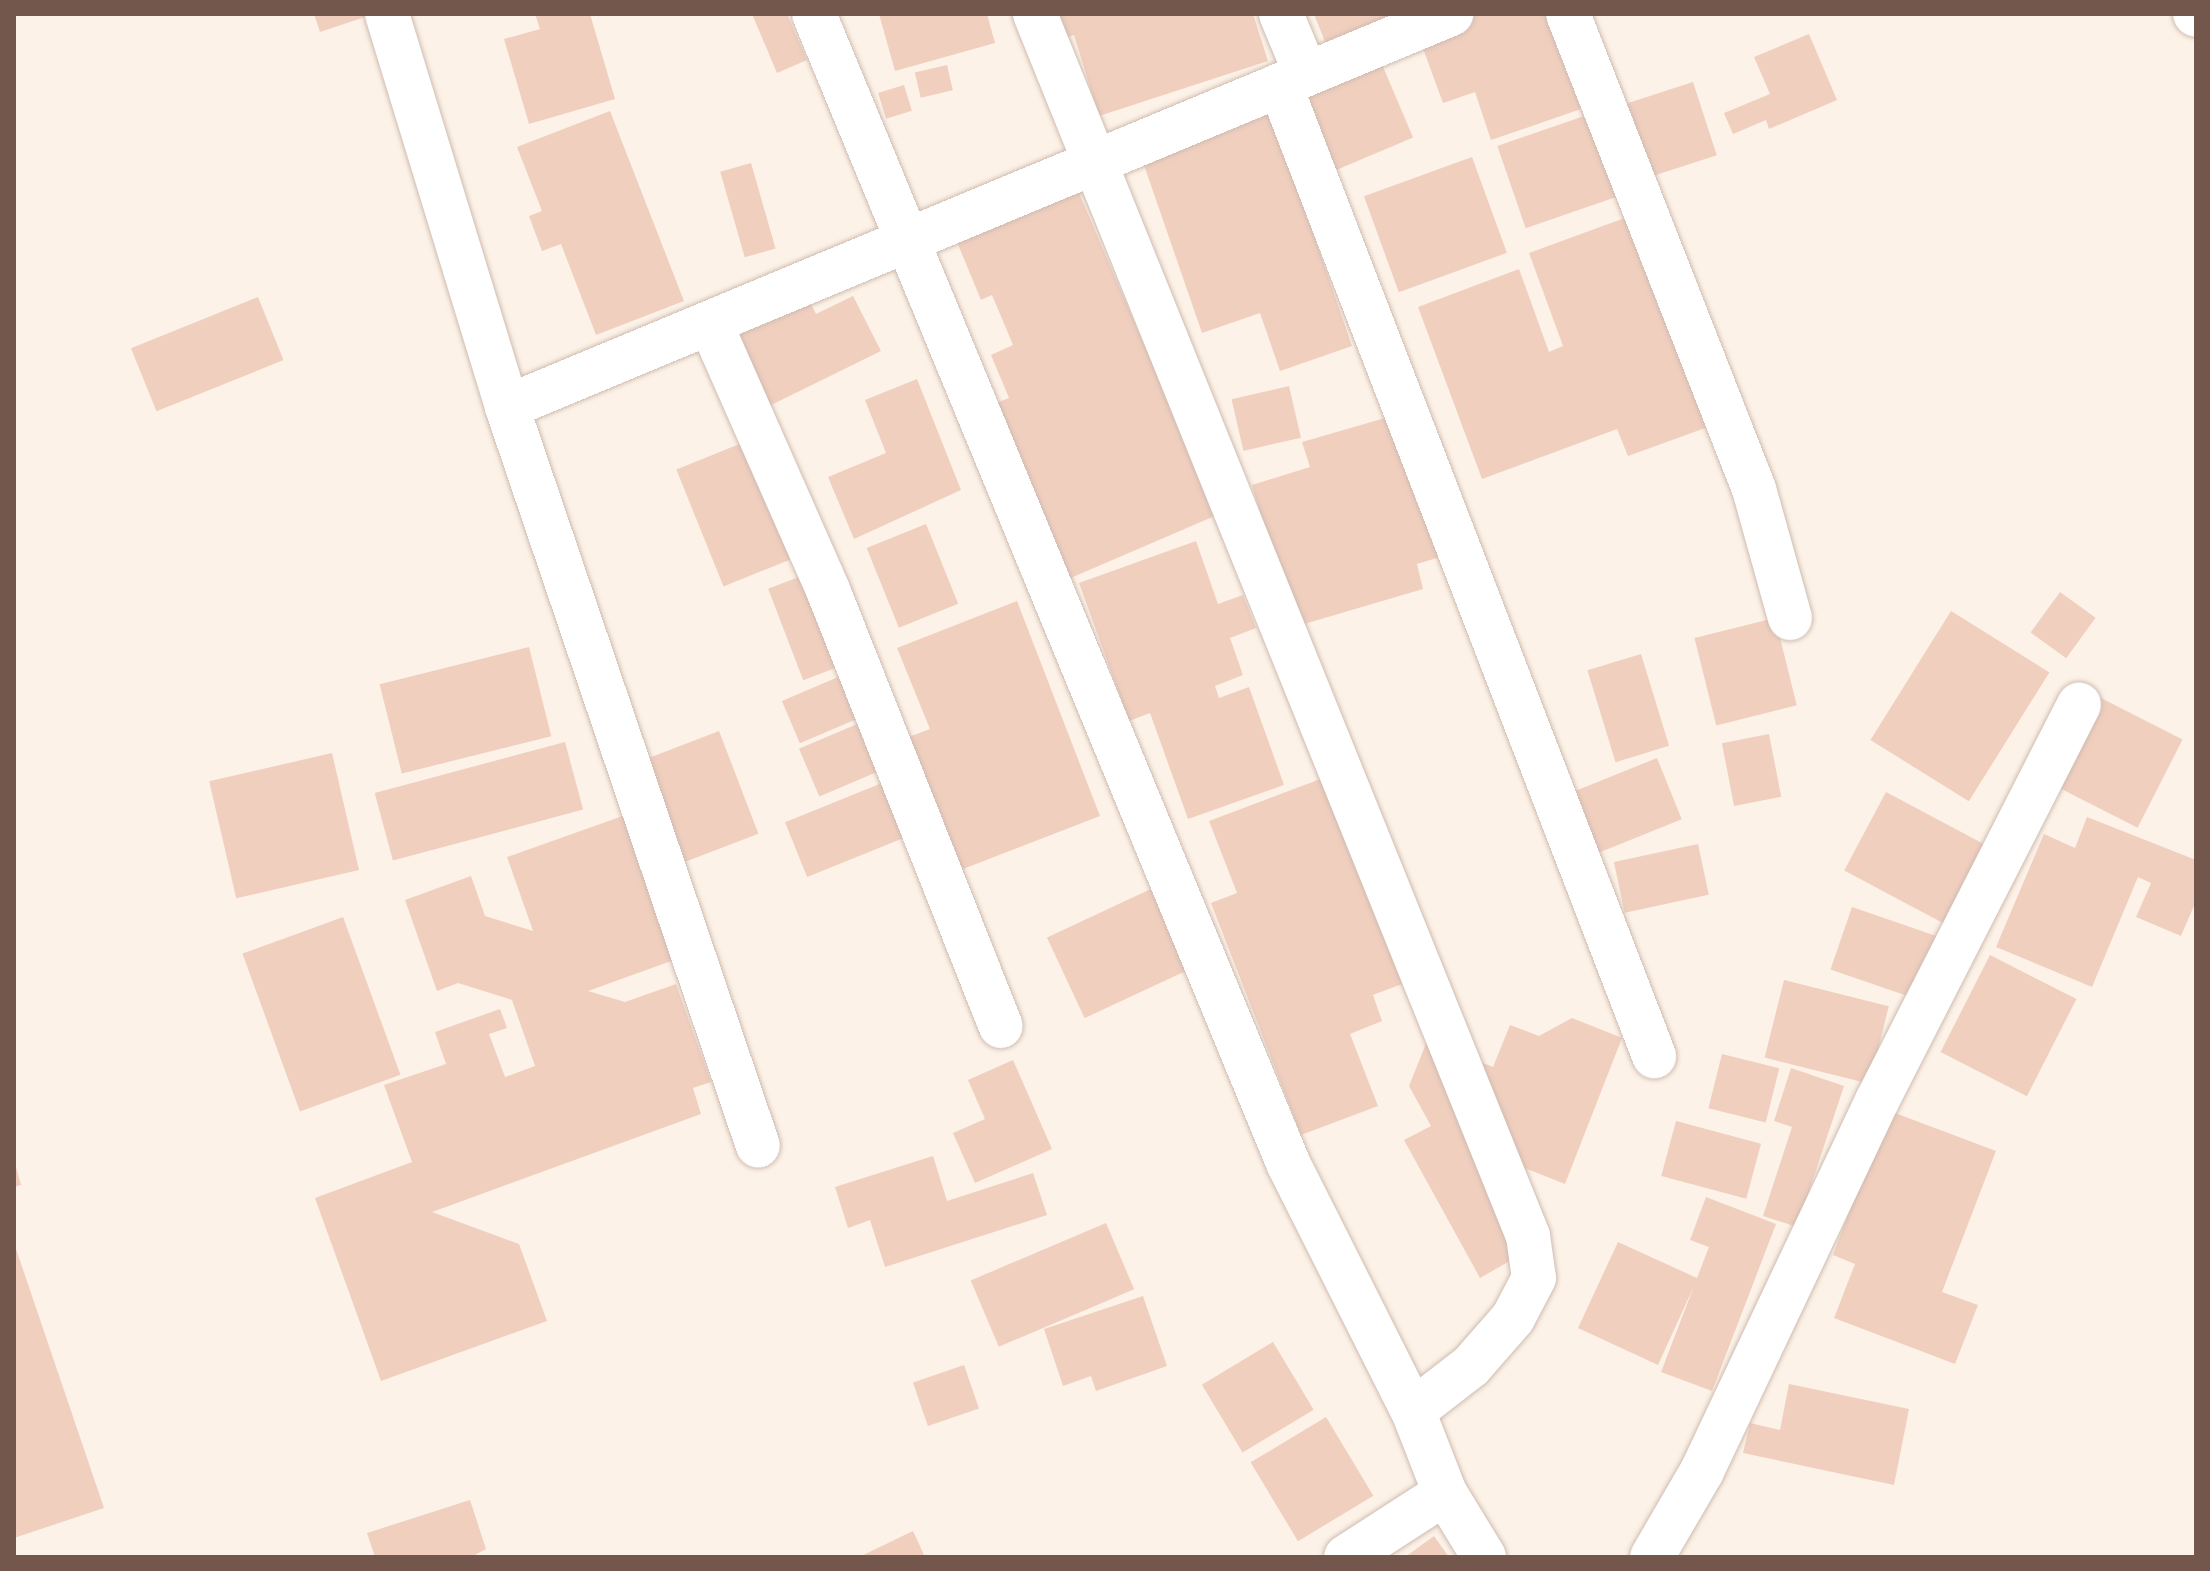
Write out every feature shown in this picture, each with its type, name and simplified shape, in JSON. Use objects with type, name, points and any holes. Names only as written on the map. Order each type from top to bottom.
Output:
[{"type":"street","points":[[387,14],[507,407],[758,1146]]},
{"type":"street","points":[[814,14],[1288,1163],[1413,1411],[1445,1493],[1484,1557]]},
{"type":"street","points":[[1035,14],[1097,161],[1528,1236],[1534,1278],[1513,1318],[1471,1366],[1413,1411]]},
{"type":"street","points":[[1281,14],[1293,80],[1654,1056]]},
{"type":"street","points":[[507,407],[712,327],[907,240],[1451,14]]},
{"type":"street","points":[[1568,14],[1754,489],[1790,618]]},
{"type":"street","points":[[712,327],[828,590],[1001,1026]]},
{"type":"street","points":[[1652,1557],[1702,1471],[1877,1101],[2079,705]]},
{"type":"street","points":[[1346,1557],[1445,1493]]},
{"type":"building","points":[[314,14],[371,14],[371,15],[320,32]]},
{"type":"building","points":[[535,14],[590,14],[615,99],[529,124],[504,39],[540,29]]},
{"type":"building","points":[[752,14],[787,14],[807,60],[777,73]]},
{"type":"building","points":[[879,14],[987,14],[995,43],[895,71]]},
{"type":"building","points":[[1054,14],[1253,14],[1268,61],[1099,116],[1074,35],[1062,39]]},
{"type":"building","points":[[1314,14],[1395,14],[1325,42]]},
{"type":"building","points":[[1477,14],[1548,14],[1581,109],[1491,140],[1475,92],[1443,103],[1418,35]]},
{"type":"building","points":[[1809,34],[1837,100],[1769,129],[1766,120],[1733,134],[1724,113],[1770,94],[1754,57]]},
{"type":"building","points":[[1381,62],[1413,137],[1336,170],[1304,95]]},
{"type":"building","points":[[947,65],[953,90],[921,98],[915,72]]},
{"type":"building","points":[[1693,82],[1717,155],[1647,178],[1624,105]]},
{"type":"building","points":[[904,85],[912,111],[886,119],[878,93]]},
{"type":"building","points":[[610,111],[684,301],[596,335],[561,244],[542,251],[529,216],[542,211],[517,147]]},
{"type":"building","points":[[1272,113],[1352,346],[1280,371],[1260,313],[1202,333],[1144,165]]},
{"type":"building","points":[[1590,114],[1618,196],[1526,228],[1497,146]]},
{"type":"building","points":[[1472,157],[1507,253],[1399,292],[1364,196]]},
{"type":"building","points":[[751,163],[776,249],[745,257],[720,172]]},
{"type":"building","points":[[1073,179],[1217,515],[1066,580],[991,405],[1009,398],[991,355],[1013,345],[992,295],[981,300],[952,230]]},
{"type":"building","points":[[1641,212],[1719,423],[1628,456],[1617,429],[1482,479],[1418,307],[1519,269],[1549,352],[1563,346],[1529,253]]},
{"type":"building","points":[[806,294],[816,314],[853,296],[881,351],[759,411],[722,335]]},
{"type":"building","points":[[258,297],[283,360],[156,411],[131,348]]},
{"type":"building","points":[[917,379],[961,490],[854,539],[828,477],[886,453],[865,400]]},
{"type":"building","points":[[1289,386],[1301,438],[1243,451],[1232,399]]},
{"type":"building","points":[[1399,414],[1440,557],[1417,564],[1423,589],[1294,627],[1252,485],[1310,467],[1302,442]]},
{"type":"building","points":[[757,437],[804,554],[724,586],[676,470]]},
{"type":"building","points":[[926,524],[958,604],[899,628],[867,548]]},
{"type":"building","points":[[1196,541],[1218,604],[1243,595],[1256,628],[1230,638],[1243,675],[1215,686],[1219,698],[1249,687],[1284,785],[1188,819],[1150,713],[1129,721],[1079,583]]},
{"type":"building","points":[[812,572],[847,663],[803,680],[768,589]]},
{"type":"building","points":[[2060,592],[2096,618],[2066,658],[2031,632]]},
{"type":"building","points":[[1017,601],[1100,816],[945,876],[893,743],[930,729],[897,648]]},
{"type":"building","points":[[1951,611],[2049,672],[1969,801],[1870,740]]},
{"type":"building","points":[[1775,618],[1797,705],[1716,725],[1694,638]]},
{"type":"building","points":[[529,647],[551,736],[402,774],[380,684]]},
{"type":"building","points":[[1641,654],[1669,746],[1616,762],[1587,670]]},
{"type":"building","points":[[850,672],[868,714],[800,743],[782,701]]},
{"type":"building","points":[[2097,696],[2183,740],[2138,828],[2052,784]]},
{"type":"building","points":[[869,719],[889,767],[819,797],[799,749]]},
{"type":"building","points":[[719,731],[758,834],[672,867],[632,764]]},
{"type":"building","points":[[1769,734],[1781,797],[1734,806],[1722,743]]},
{"type":"building","points":[[565,742],[583,810],[393,861],[375,793]]},
{"type":"building","points":[[332,753],[359,870],[236,898],[209,781]]},
{"type":"building","points":[[1657,758],[1682,819],[1594,855],[1569,794]]},
{"type":"building","points":[[1323,778],[1402,984],[1373,995],[1382,1021],[1350,1034],[1378,1106],[1301,1135],[1211,903],[1237,893],[1209,821]]},
{"type":"building","points":[[887,781],[909,836],[807,877],[785,822]]},
{"type":"building","points":[[1886,792],[1995,850],[1953,928],[1844,871]]},
{"type":"building","points":[[634,812],[685,956],[588,991],[625,1002],[676,984],[711,1082],[693,1088],[701,1114],[432,1212],[519,1244],[547,1321],[381,1381],[315,1198],[412,1162],[384,1085],[446,1064],[435,1032],[500,1009],[507,1028],[489,1034],[505,1077],[535,1066],[512,1000],[458,983],[437,991],[405,900],[471,876],[485,916],[533,931],[507,857]]},
{"type":"building","points":[[2087,817],[2196,860],[2196,901],[2181,936],[2136,917],[2151,883],[2138,877],[2092,987],[1996,947],[2044,834],[2075,848]]},
{"type":"building","points":[[1698,844],[1709,895],[1625,913],[1614,862]]},
{"type":"building","points":[[1153,888],[1191,969],[1085,1018],[1047,937]]},
{"type":"building","points":[[1852,907],[1940,937],[1918,1000],[1831,969]]},
{"type":"building","points":[[343,917],[400,1075],[300,1111],[242,954]]},
{"type":"building","points":[[1990,955],[2076,999],[2027,1096],[1941,1052]]},
{"type":"building","points":[[1784,980],[1889,1006],[1869,1084],[1765,1058]]},
{"type":"building","points":[[1572,1018],[1622,1038],[1565,1184],[1482,1151],[1515,1258],[1480,1278],[1404,1140],[1431,1126],[1409,1086],[1427,1041],[1493,1067],[1510,1025],[1539,1036]]},
{"type":"building","points":[[1722,1054],[1779,1068],[1766,1123],[1708,1108]]},
{"type":"building","points":[[1013,1060],[1052,1149],[975,1183],[953,1133],[985,1119],[968,1080]]},
{"type":"building","points":[[1791,1068],[1844,1086],[1797,1227],[1763,1216],[1792,1127],[1774,1121]]},
{"type":"building","points":[[1887,1110],[1996,1151],[1942,1292],[1978,1305],[1955,1364],[1834,1318],[1855,1264],[1833,1255]]},
{"type":"building","points":[[1676,1121],[1761,1144],[1746,1199],[1661,1176]]},
{"type":"building","points":[[933,1156],[947,1201],[1033,1173],[1047,1215],[885,1267],[870,1220],[848,1228],[835,1187]]},
{"type":"building","points":[[14,1160],[21,1185],[14,1187]]},
{"type":"building","points":[[1706,1197],[1776,1224],[1712,1391],[1661,1372],[1694,1286],[1658,1365],[1578,1328],[1618,1242],[1697,1278],[1709,1247],[1690,1240]]},
{"type":"building","points":[[1106,1223],[1134,1289],[999,1347],[971,1280]]},
{"type":"building","points":[[14,1243],[104,1508],[14,1538]]},
{"type":"building","points":[[1143,1296],[1167,1366],[1096,1391],[1091,1376],[1063,1386],[1044,1329]]},
{"type":"building","points":[[1273,1342],[1314,1410],[1243,1452],[1202,1385]]},
{"type":"building","points":[[964,1365],[979,1408],[928,1426],[913,1383]]},
{"type":"building","points":[[1789,1384],[1909,1409],[1894,1485],[1743,1453],[1750,1423],[1780,1430]]},
{"type":"building","points":[[1326,1417],[1373,1496],[1298,1541],[1251,1462]]},
{"type":"building","points":[[470,1500],[486,1549],[471,1557],[375,1557],[367,1533]]},
{"type":"building","points":[[913,1531],[925,1557],[859,1557]]},
{"type":"building","points":[[1434,1536],[1449,1557],[1405,1557]]}]
